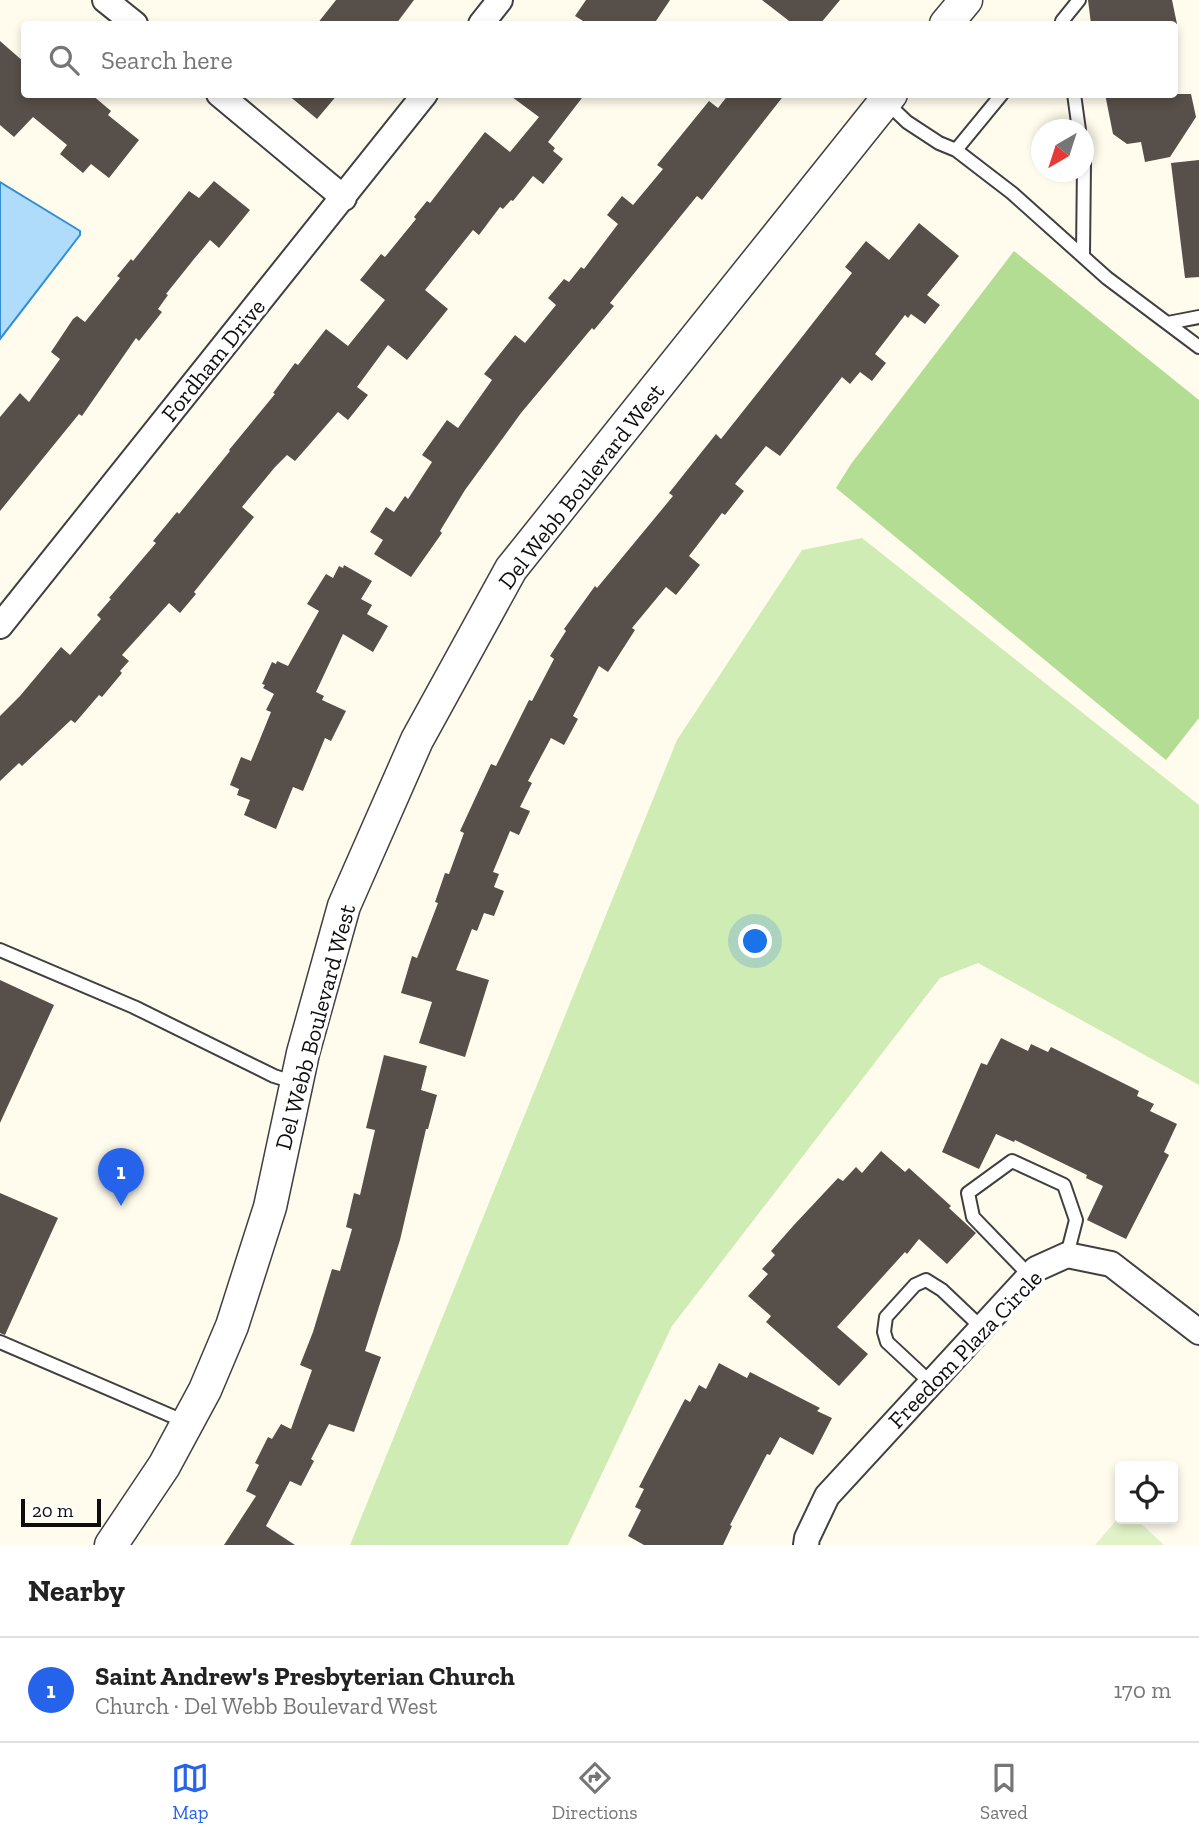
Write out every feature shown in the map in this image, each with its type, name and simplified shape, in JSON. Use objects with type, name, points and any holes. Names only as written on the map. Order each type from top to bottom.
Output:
[{"type":"street","points":[[105,0],[131,21]]},
{"type":"street","points":[[483,21],[500,0]]},
{"type":"street","points":[[948,21],[966,0]]},
{"type":"street","points":[[224,98],[344,198]]},
{"type":"street","name":"Fordham Drive","points":[[0,626],[422,98]]},
{"type":"street","name":"Del Webb Boulevard West","points":[[111,1545],[157,1478],[220,1357],[251,1272],[270,1207],[296,1083],[344,906],[417,740],[511,569],[888,98]]},
{"type":"street","name":"Freedom Plaza Circle","points":[[806,1545],[827,1496],[1036,1269],[1067,1255],[1111,1264],[1199,1332]]},
{"type":"lane","points":[[1063,21],[1079,0]]},
{"type":"lane","points":[[888,98],[907,122],[939,143],[956,150],[1012,193],[1107,278],[1199,347]]},
{"type":"lane","points":[[956,150],[999,98]]},
{"type":"lane","points":[[1075,98],[1077,119]]},
{"type":"lane","points":[[1083,182],[1083,254]]},
{"type":"lane","points":[[1168,323],[1199,317]]},
{"type":"lane","points":[[0,950],[134,1007],[274,1076],[296,1083]]},
{"type":"lane","points":[[1030,1276],[973,1217],[968,1194],[1012,1161],[1065,1185],[1076,1220],[1067,1255]]},
{"type":"lane","points":[[932,1382],[887,1342],[884,1332],[886,1317],[915,1285],[926,1280],[942,1290],[982,1328]]},
{"type":"lane","points":[[0,1342],[188,1423]]},
{"type":"green space","points":[[1014,251],[1199,400],[1199,718],[1166,760],[836,488],[851,464]]},
{"type":"green space","points":[[862,538],[1199,805],[1199,1085],[978,963],[940,978],[672,1326],[568,1545],[350,1545],[677,740],[802,550]]},
{"type":"green space","points":[[1115,1522],[1115,1524],[1141,1524],[1164,1545],[1095,1545]]},
{"type":"water","points":[[0,182],[80,231],[80,235],[0,339]]},
{"type":"building","points":[[336,0],[414,0],[398,21],[319,21]]},
{"type":"building","points":[[586,0],[670,0],[656,21],[583,21],[575,16]]},
{"type":"building","points":[[762,0],[840,0],[822,21],[789,21]]},
{"type":"building","points":[[1088,0],[1172,0],[1176,21],[1091,21]]},
{"type":"building","points":[[0,41],[21,59],[21,98],[96,98],[111,111],[108,115],[139,140],[109,178],[91,164],[83,173],[60,154],[67,145],[33,117],[14,137],[0,125]]},
{"type":"building","points":[[1178,94],[1191,94],[1196,117],[1170,157],[1145,162],[1141,142],[1127,144],[1113,134],[1106,98],[1178,98]]},
{"type":"building","points":[[292,98],[335,98],[317,119]]},
{"type":"building","points":[[513,98],[582,98],[548,142],[555,148],[553,151],[563,159],[543,184],[533,176],[513,201],[503,209],[500,207],[479,235],[473,230],[425,290],[448,309],[407,360],[388,345],[357,387],[368,395],[348,420],[338,412],[295,461],[287,455],[242,507],[254,517],[180,613],[169,603],[122,655],[129,661],[102,697],[99,695],[75,723],[71,720],[22,766],[19,763],[0,781],[0,716],[61,647],[70,655],[101,619],[97,615],[156,543],[153,541],[177,512],[179,514],[275,394],[273,393],[295,363],[298,365],[326,329],[348,346],[385,300],[360,280],[381,254],[385,257],[416,219],[414,217],[427,201],[430,203],[485,132],[510,152],[539,117]]},
{"type":"building","points":[[726,98],[782,98],[702,200],[697,196],[610,303],[614,306],[594,330],[592,328],[521,413],[465,490],[440,531],[442,533],[411,577],[374,554],[383,540],[370,532],[386,507],[394,512],[405,496],[408,499],[432,462],[422,455],[447,420],[458,428],[492,380],[484,374],[515,335],[525,343],[556,305],[548,298],[564,279],[569,282],[581,267],[584,269],[618,224],[607,215],[622,196],[633,205],[663,169],[657,165],[709,101],[718,108]]},
{"type":"building","points":[[1199,160],[1199,277],[1185,278],[1171,163]]},
{"type":"building","points":[[214,181],[250,210],[219,248],[210,240],[194,259],[166,294],[168,295],[158,309],[162,312],[139,341],[136,338],[82,416],[79,414],[0,511],[0,417],[20,393],[29,402],[60,359],[51,352],[73,319],[77,316],[85,322],[120,278],[117,276],[131,259],[133,261],[189,191],[199,198]]},
{"type":"building","points":[[919,223],[959,256],[927,295],[940,305],[925,324],[911,314],[908,318],[905,315],[875,354],[886,363],[872,381],[860,372],[850,384],[842,377],[780,456],[766,446],[735,484],[744,491],[725,515],[722,513],[689,556],[700,565],[676,595],[666,587],[632,628],[635,630],[608,672],[599,666],[573,716],[578,719],[564,745],[551,738],[528,781],[532,783],[520,807],[530,811],[519,835],[510,831],[493,872],[499,874],[494,887],[504,891],[494,916],[484,913],[477,931],[472,929],[456,970],[489,980],[465,1057],[419,1043],[432,1002],[401,993],[412,956],[417,958],[438,903],[435,902],[445,873],[449,874],[464,833],[460,831],[491,764],[496,766],[529,700],[532,701],[554,659],[550,656],[566,631],[564,629],[595,586],[597,588],[673,496],[669,493],[716,434],[721,439],[852,273],[845,267],[866,241],[889,260]]},
{"type":"building","points":[[344,565],[372,581],[361,599],[372,605],[367,614],[388,626],[373,652],[343,634],[316,692],[324,696],[322,700],[346,711],[331,741],[325,738],[303,791],[293,787],[276,829],[244,815],[250,800],[237,795],[239,789],[230,785],[241,757],[251,761],[271,712],[266,710],[274,694],[263,688],[265,685],[262,684],[272,662],[276,664],[277,661],[288,666],[319,611],[307,604],[326,574],[333,578],[339,566],[343,568]]},
{"type":"building","points":[[0,980],[54,1005],[0,1123]]},
{"type":"building","points":[[1001,1038],[1028,1051],[1031,1044],[1048,1052],[1051,1047],[1139,1091],[1137,1096],[1154,1104],[1150,1111],[1177,1124],[1164,1152],[1169,1155],[1126,1239],[1087,1220],[1103,1186],[1086,1178],[1087,1175],[1015,1140],[1014,1142],[996,1134],[979,1169],[942,1152],[981,1063],[987,1065]]},
{"type":"building","points":[[384,1055],[427,1066],[421,1090],[437,1095],[426,1129],[400,1240],[365,1351],[381,1357],[354,1432],[329,1424],[301,1486],[290,1481],[266,1526],[295,1545],[224,1545],[256,1496],[246,1491],[259,1465],[255,1463],[268,1437],[272,1439],[281,1424],[291,1429],[312,1370],[300,1365],[332,1269],[340,1271],[352,1229],[346,1227],[354,1193],[360,1195],[375,1130],[366,1128]]},
{"type":"building","points":[[881,1151],[905,1172],[909,1168],[976,1233],[947,1264],[919,1239],[837,1327],[868,1354],[839,1386],[766,1322],[771,1316],[748,1296],[768,1274],[762,1269],[775,1255],[771,1251],[794,1225],[838,1178],[843,1181],[856,1167],[862,1173]]},
{"type":"building","points":[[0,1193],[58,1218],[5,1335],[0,1333]]},
{"type":"building","points":[[719,1363],[747,1378],[750,1372],[820,1408],[817,1411],[832,1418],[813,1455],[780,1437],[770,1455],[767,1454],[730,1525],[732,1526],[723,1545],[644,1545],[628,1536],[641,1510],[635,1507],[644,1489],[639,1487],[685,1399],[690,1402],[699,1385],[706,1389]]},
{"type":"place","name":"Saint Andrew's Presbyterian Church","points":[[121,1206]]}]
